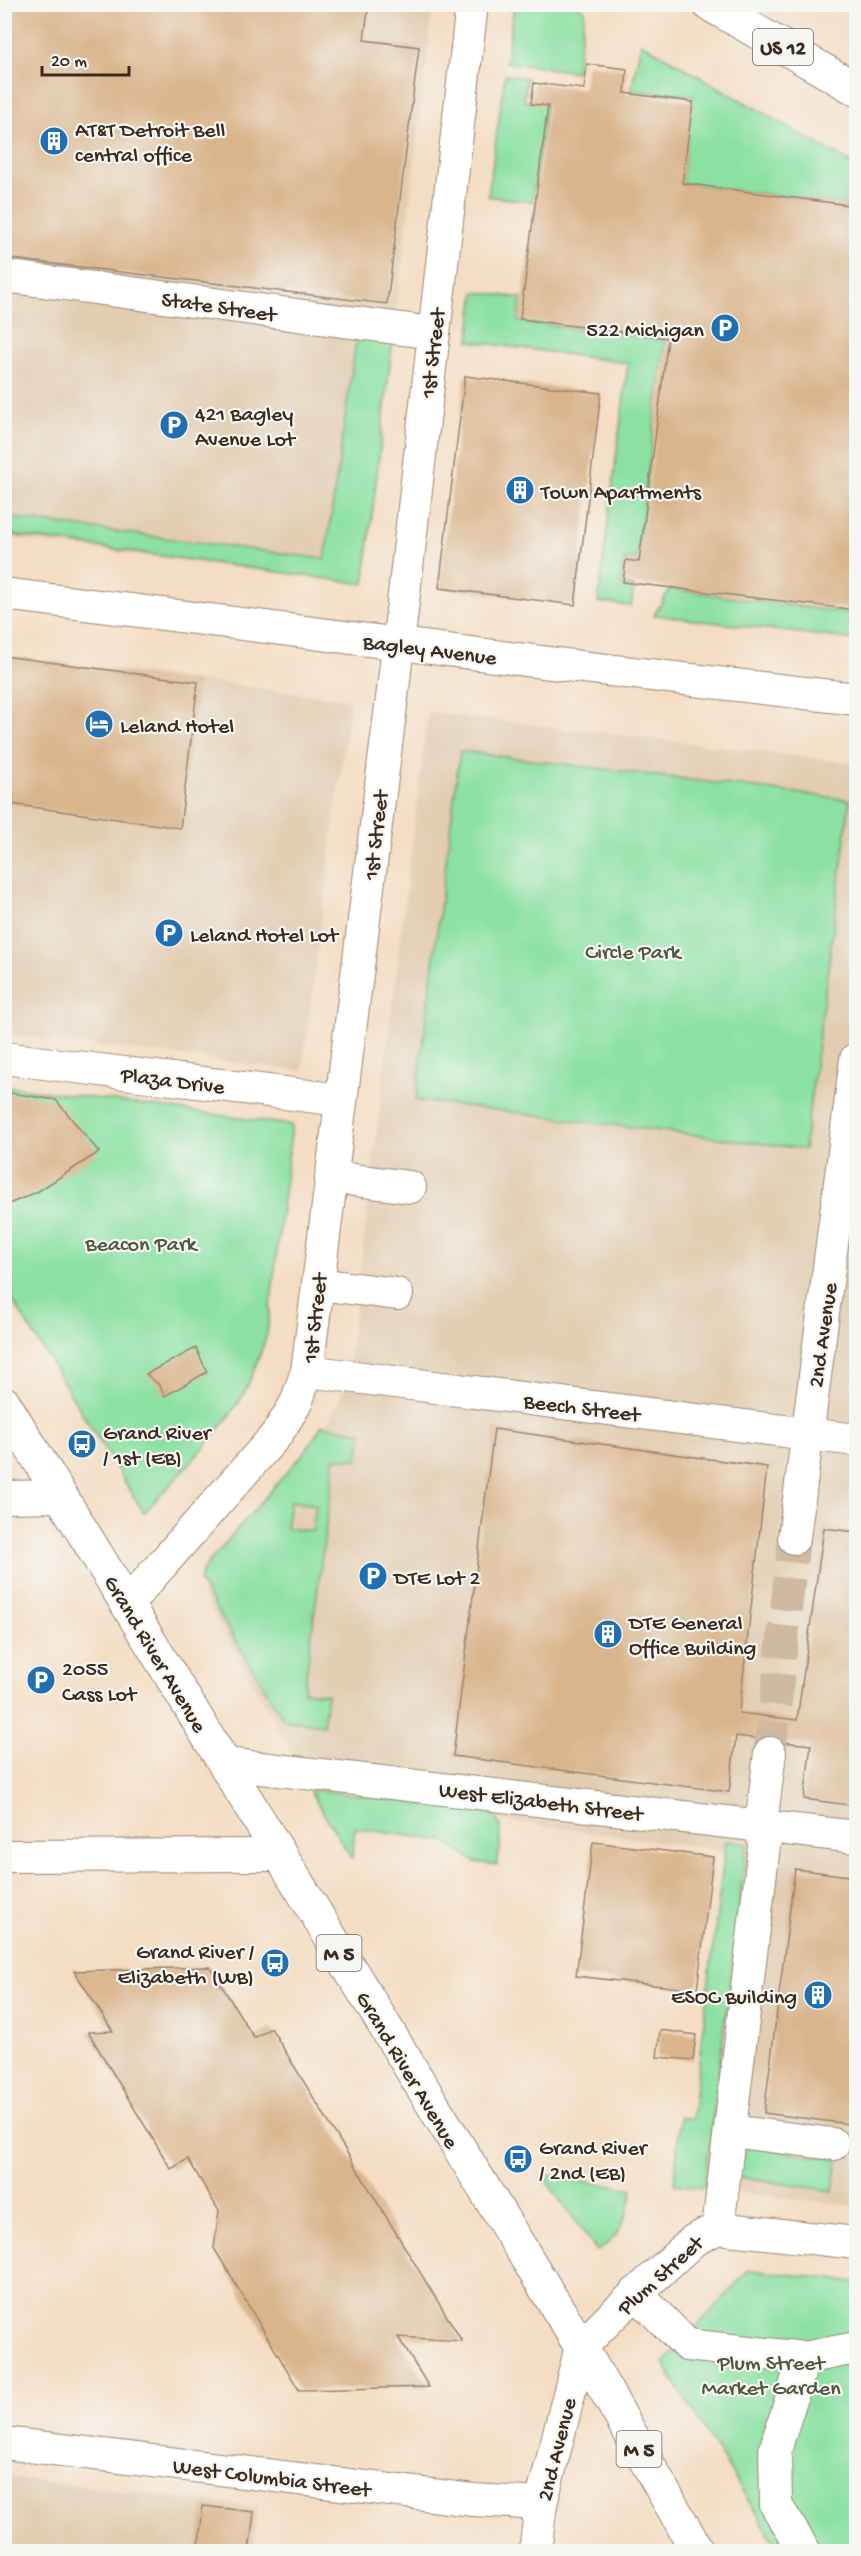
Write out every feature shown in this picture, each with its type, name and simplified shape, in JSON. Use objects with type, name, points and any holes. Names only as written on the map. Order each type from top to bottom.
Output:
[{"type":"main road","name":"US 12","points":[[709,4],[856,89]]},
{"type":"main road","name":"Grand River Avenue","points":[[4,1403],[581,2347],[698,2552]]},
{"type":"street","name":"1st Street","points":[[127,1604],[277,1434],[296,1403],[307,1371],[390,710],[472,4]]},
{"type":"street","name":"State Street","points":[[4,276],[433,333]]},
{"type":"street","name":"Bagley Avenue","points":[[4,594],[856,699]]},
{"type":"street","name":"Plaza Drive","points":[[4,1058],[341,1100]]},
{"type":"street","name":"2nd Avenue","points":[[794,1539],[856,1059]]},
{"type":"street","points":[[331,1177],[410,1187]]},
{"type":"street","points":[[318,1284],[397,1294]]},
{"type":"street","name":"Beech Street","points":[[307,1371],[856,1440]]},
{"type":"street","points":[[4,1497],[61,1496]]},
{"type":"street","points":[[718,2228],[764,1846],[761,1825],[770,1753]]},
{"type":"street","name":"West Elizabeth Street","points":[[226,1764],[856,1837]]},
{"type":"street","points":[[4,1856],[280,1855]]},
{"type":"street","points":[[730,2131],[833,2144]]},
{"type":"street","name":"Plum Street","points":[[581,2347],[694,2240],[718,2228],[856,2243]]},
{"type":"street","points":[[636,2293],[687,2345],[804,2358],[856,2348]]},
{"type":"street","name":"2nd Avenue","points":[[535,2552],[541,2504],[581,2347]]},
{"type":"street","points":[[804,2358],[775,2450],[776,2505],[805,2552]]},
{"type":"street","name":"West Columbia Street","points":[[4,2443],[450,2497],[541,2504]]},
{"type":"shaded area","points":[[5,5],[433,5],[364,584],[5,538]]},
{"type":"shaded area","name":"Leland Hotel Lot","points":[[5,655],[350,700],[302,1071],[5,1034]]},
{"type":"shaded area","points":[[428,712],[856,763],[856,2206],[704,2188],[735,1852],[316,1795],[203,1596],[205,1571],[317,1443],[346,1386]]},
{"type":"shaded area","points":[[5,2477],[258,2507],[253,2551],[5,2552]]},
{"type":"green space","points":[[514,5],[575,5],[585,10],[576,72],[506,62]]},
{"type":"green space","points":[[641,43],[856,166],[856,206],[682,183],[693,95],[631,91]]},
{"type":"green space","points":[[505,75],[527,78],[524,101],[546,104],[532,202],[488,196]]},
{"type":"green space","points":[[475,292],[521,298],[518,321],[665,340],[637,560],[625,559],[621,584],[634,587],[631,606],[598,602],[628,363],[469,341]]},
{"type":"green space","points":[[357,334],[393,337],[364,584],[5,534],[5,517],[325,559]]},
{"type":"green space","points":[[670,589],[856,614],[856,640],[654,615]]},
{"type":"green space","name":"Circle Park","points":[[460,751],[850,800],[804,1149],[416,1100]]},
{"type":"green space","name":"Beacon Park","points":[[5,1086],[292,1125],[267,1334],[256,1365],[234,1410],[144,1513],[5,1288]]},
{"type":"green space","points":[[322,1425],[362,1432],[358,1460],[335,1458],[304,1691],[327,1694],[323,1725],[284,1720],[199,1581],[204,1568],[307,1449]],"holes":[[[290,1501],[316,1505],[312,1531],[286,1528]]]},
{"type":"green space","points":[[318,1790],[491,1813],[496,1818],[500,1830],[497,1865],[475,1862],[444,1841],[355,1828],[352,1859],[310,1791]]},
{"type":"green space","points":[[726,1841],[747,1843],[704,2188],[674,2184],[680,2117],[692,2119]]},
{"type":"green space","points":[[752,2147],[838,2159],[833,2191],[737,2177],[741,2154]]},
{"type":"green space","points":[[550,2176],[633,2189],[622,2224],[605,2246],[597,2251],[545,2179]]},
{"type":"green space","name":"Plum Street Market Garden","points":[[749,2270],[856,2282],[856,2551],[780,2551],[663,2363]]},
{"type":"building","points":[[4,4],[369,4],[364,40],[419,47],[387,304],[4,258]]},
{"type":"building","name":"522 Michigan","points":[[587,64],[627,69],[625,93],[693,102],[682,183],[856,206],[856,610],[623,582],[626,560],[639,562],[668,338],[520,319],[548,106],[531,104],[534,83],[584,89]]},
{"type":"building","name":"Town Apartments","points":[[465,376],[601,393],[575,605],[439,588]]},
{"type":"building","name":"Leland Hotel","points":[[4,656],[198,682],[180,828],[4,803]]},
{"type":"building","points":[[4,1092],[56,1100],[99,1152],[37,1192],[4,1206]]},
{"type":"building","points":[[196,1348],[207,1372],[165,1396],[159,1385],[146,1374]]},
{"type":"building","name":"DTE General Office Building","points":[[494,1429],[767,1467],[739,1713],[797,1720],[824,1528],[856,1532],[856,1806],[804,1799],[811,1745],[783,1742],[772,1735],[760,1739],[736,1736],[729,1792],[453,1756]]},
{"type":"building","points":[[593,1842],[713,1857],[697,1990],[576,1976]]},
{"type":"building","name":"ESOC Building","points":[[795,1869],[856,1877],[856,2125],[764,2113]]},
{"type":"building","points":[[210,1967],[254,2038],[271,2028],[462,2341],[398,2337],[429,2387],[299,2390],[214,2248],[219,2211],[188,2159],[171,2169],[88,2032],[113,2031],[74,1971]]},
{"type":"building","points":[[660,2030],[696,2035],[693,2060],[657,2057]]},
{"type":"building","points":[[203,2506],[254,2512],[249,2552],[198,2552]]},
{"type":"tunnel","points":[[770,1753],[794,1538]]},
{"type":"place","name":"AT&T Detroit Bell central office","points":[[54,141]]},
{"type":"place","name":"522 Michigan","points":[[725,328]]},
{"type":"place","name":"421 Bagley Avenue Lot","points":[[174,425]]},
{"type":"place","name":"Town Apartments","points":[[520,490]]},
{"type":"place","name":"Leland Hotel","points":[[99,724]]},
{"type":"place","name":"Leland Hotel Lot","points":[[169,933]]},
{"type":"place","name":"Grand River / 1st (EB)","points":[[82,1444]]},
{"type":"place","name":"DTE Lot 2","points":[[373,1576]]},
{"type":"place","name":"DTE General Office Building","points":[[608,1634]]},
{"type":"place","name":"2055 Cass Lot","points":[[41,1680]]},
{"type":"place","name":"Grand River / Elizabeth (WB)","points":[[275,1963]]},
{"type":"place","name":"ESOC Building","points":[[818,1995]]},
{"type":"place","name":"Grand River / 2nd (EB)","points":[[518,2159]]}]
